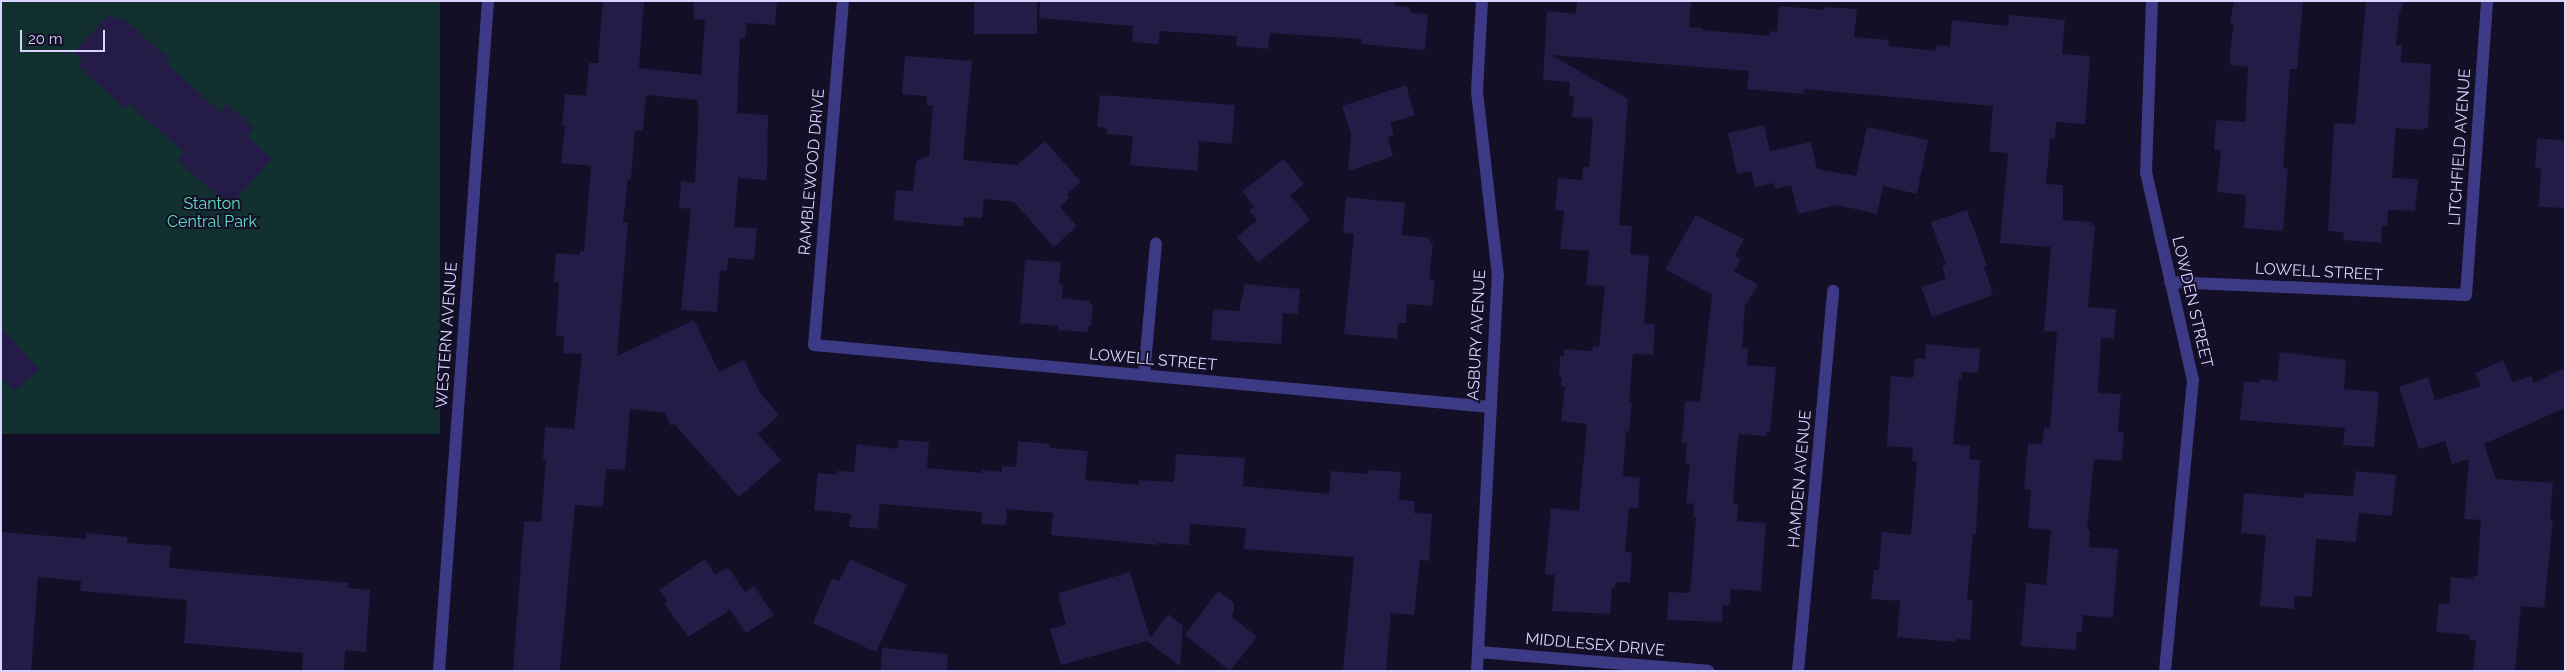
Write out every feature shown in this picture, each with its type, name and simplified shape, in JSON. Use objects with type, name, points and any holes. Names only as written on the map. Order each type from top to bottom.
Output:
[{"type":"street","name":"WESTERN AVENUE","points":[[438,671],[488,1]]},
{"type":"street","name":"RAMBLEWOOD DRIVE","points":[[814,345],[843,1]]},
{"type":"street","name":"ASBURY AVENUE","points":[[1477,671],[1498,276],[1477,91],[1482,1]]},
{"type":"street","name":"LOWDEN STREET","points":[[2152,1],[2146,172],[2193,380],[2165,671]]},
{"type":"street","name":"LITCHFIELD AVENUE","points":[[2466,295],[2487,1]]},
{"type":"street","points":[[1144,375],[1156,244]]},
{"type":"street","name":"LOWELL STREET","points":[[2170,282],[2466,295]]},
{"type":"street","name":"HAMDEN AVENUE","points":[[1798,671],[1833,291]]},
{"type":"street","name":"LOWELL STREET","points":[[814,345],[1490,407]]},
{"type":"street","name":"MIDDLESEX DRIVE","points":[[1479,652],[1708,671]]},
{"type":"green space","name":"Stanton Central Park","points":[[1,1],[440,1],[440,434],[1,434]]},
{"type":"building","points":[[603,1],[644,1],[639,68],[701,75],[705,20],[693,19],[694,1],[777,1],[775,25],[747,23],[745,38],[740,38],[737,113],[768,115],[767,180],[738,178],[734,227],[757,228],[754,260],[728,258],[727,271],[720,270],[717,312],[681,310],[691,209],[679,208],[681,181],[695,183],[699,105],[697,105],[697,100],[646,95],[643,131],[635,131],[631,179],[628,179],[623,223],[628,223],[617,356],[694,320],[719,372],[744,360],[760,393],[779,415],[758,434],[781,460],[739,497],[674,424],[671,426],[665,413],[630,409],[625,470],[606,469],[603,507],[575,505],[560,671],[513,671],[524,521],[541,522],[546,460],[543,459],[545,427],[574,429],[582,354],[563,353],[564,336],[556,335],[559,282],[554,282],[556,253],[580,255],[580,251],[584,252],[591,166],[561,163],[565,126],[562,125],[565,94],[586,96],[589,63],[598,63]]},
{"type":"building","points":[[974,1],[1037,1],[1037,34],[974,34]]},
{"type":"building","points":[[1040,1],[1395,1],[1395,6],[1410,7],[1410,13],[1428,14],[1425,50],[1361,44],[1362,39],[1270,33],[1268,49],[1236,46],[1237,36],[1160,31],[1158,44],[1132,42],[1133,26],[1039,18]]},
{"type":"building","points":[[1577,1],[1691,1],[1689,27],[1702,28],[1702,30],[1770,36],[1770,31],[1777,32],[1779,6],[1824,10],[1824,7],[1857,9],[1854,37],[1889,40],[1888,46],[1936,51],[1937,45],[1950,46],[1952,20],[2008,26],[2009,15],[2065,20],[2062,54],[2090,56],[2085,124],[2056,122],[2055,139],[2050,139],[2046,184],[2063,185],[2063,220],[2092,222],[2091,225],[2095,225],[2088,307],[2116,309],[2114,339],[2101,337],[2098,393],[2121,394],[2118,432],[2124,432],[2122,461],[2094,459],[2087,530],[2090,530],[2089,547],[2118,549],[2113,618],[2083,615],[2082,632],[2077,632],[2076,650],[2021,646],[2026,583],[2046,585],[2051,530],[2028,528],[2031,490],[2024,489],[2028,443],[2042,444],[2044,427],[2050,428],[2057,332],[2044,331],[2051,247],[2000,243],[2008,153],[1989,151],[1993,106],[1805,89],[1804,94],[1747,89],[1749,71],[1551,55],[1628,99],[1619,225],[1632,226],[1630,254],[1649,256],[1644,323],[1655,324],[1653,355],[1633,354],[1629,403],[1632,403],[1629,432],[1626,431],[1623,476],[1640,478],[1638,508],[1629,508],[1625,552],[1632,552],[1630,583],[1616,582],[1615,588],[1612,588],[1610,614],[1552,611],[1555,575],[1545,574],[1551,508],[1579,511],[1587,424],[1561,421],[1565,386],[1561,386],[1562,378],[1559,377],[1560,356],[1564,356],[1564,349],[1592,351],[1593,346],[1599,347],[1605,286],[1586,285],[1589,251],[1560,249],[1564,211],[1555,210],[1558,178],[1582,180],[1583,167],[1589,167],[1593,118],[1572,117],[1574,97],[1569,96],[1570,82],[1543,80],[1547,11],[1576,14]]},
{"type":"building","points":[[2234,1],[2303,1],[2297,69],[2290,69],[2283,168],[2288,168],[2283,231],[2244,228],[2246,195],[2217,192],[2221,150],[2214,150],[2216,120],[2245,122],[2248,67],[2230,65],[2234,23],[2230,23]]},
{"type":"building","points":[[2366,1],[2404,1],[2399,15],[2396,45],[2402,45],[2401,62],[2431,64],[2428,128],[2424,128],[2424,130],[2396,128],[2392,178],[2418,179],[2415,211],[2388,210],[2387,226],[2382,226],[2381,243],[2343,240],[2344,232],[2328,231],[2334,123],[2355,124]]},
{"type":"building","points":[[110,13],[119,21],[122,17],[169,59],[166,63],[220,112],[227,104],[254,128],[247,136],[272,159],[229,206],[177,160],[184,152],[129,104],[125,108],[78,66],[83,62],[73,53]]},
{"type":"building","points":[[905,56],[972,61],[963,160],[1017,165],[1045,141],[1081,182],[1067,194],[1070,197],[1060,207],[1077,226],[1054,247],[1014,202],[984,199],[982,218],[964,217],[963,227],[893,220],[896,190],[913,191],[916,162],[924,157],[929,157],[933,106],[926,105],[927,96],[902,94]]},
{"type":"building","points":[[1406,85],[1415,115],[1390,123],[1394,135],[1388,137],[1393,156],[1348,171],[1351,134],[1342,106]]},
{"type":"building","points":[[1100,95],[1235,105],[1232,144],[1199,141],[1197,171],[1130,165],[1133,136],[1106,134],[1107,128],[1097,127]]},
{"type":"building","points":[[1764,125],[1770,151],[1811,142],[1817,169],[1856,176],[1867,127],[1928,140],[1917,194],[1883,186],[1877,214],[1837,205],[1798,214],[1791,185],[1775,189],[1774,183],[1755,187],[1751,171],[1737,174],[1728,133]]},
{"type":"building","points":[[2537,138],[2565,141],[2565,208],[2539,207],[2541,168],[2535,167]]},
{"type":"building","points":[[1284,159],[1304,184],[1290,195],[1310,220],[1258,263],[1237,237],[1257,220],[1249,210],[1254,207],[1242,191]]},
{"type":"building","points":[[1346,197],[1405,203],[1402,235],[1430,238],[1429,243],[1433,243],[1429,279],[1435,280],[1432,306],[1407,304],[1406,323],[1398,323],[1397,339],[1344,334],[1354,234],[1343,233]]},
{"type":"building","points":[[1967,210],[1987,266],[1984,267],[1993,295],[1932,317],[1921,287],[1946,279],[1942,266],[1946,265],[1931,222]]},
{"type":"building","points":[[1696,215],[1744,239],[1735,256],[1741,259],[1734,271],[1758,285],[1745,306],[1742,348],[1748,349],[1747,365],[1776,367],[1770,433],[1766,432],[1766,436],[1739,434],[1733,504],[1738,504],[1737,521],[1766,523],[1761,591],[1731,589],[1730,605],[1723,605],[1722,622],[1667,620],[1669,592],[1690,593],[1696,517],[1693,517],[1694,504],[1686,503],[1690,464],[1685,464],[1687,443],[1682,443],[1685,401],[1700,402],[1712,295],[1665,269]]},
{"type":"building","points":[[1025,260],[1061,262],[1059,283],[1063,284],[1062,298],[1090,301],[1090,304],[1093,304],[1091,326],[1088,326],[1088,332],[1058,330],[1058,326],[1020,323]]},
{"type":"building","points":[[1245,284],[1300,289],[1298,314],[1283,313],[1281,344],[1211,340],[1213,309],[1239,311]]},
{"type":"building","points":[[1,327],[39,370],[14,391],[1,377]]},
{"type":"building","points":[[1926,344],[1980,349],[1978,373],[1962,372],[1962,379],[1959,378],[1953,444],[1970,446],[1969,459],[1980,460],[1976,534],[1973,534],[1967,600],[1973,601],[1970,640],[1956,639],[1956,642],[1897,637],[1900,601],[1871,599],[1874,570],[1879,570],[1882,532],[1911,535],[1917,462],[1912,461],[1913,448],[1887,446],[1891,376],[1913,378],[1915,358],[1925,359]]},
{"type":"building","points":[[2280,352],[2346,360],[2344,389],[2379,392],[2374,447],[2343,445],[2345,428],[2240,420],[2244,381],[2259,383],[2260,379],[2277,381]]},
{"type":"building","points":[[2503,360],[2513,382],[2531,376],[2534,383],[2565,368],[2565,408],[2484,444],[2496,479],[2553,483],[2550,519],[2553,520],[2544,608],[2521,606],[2515,671],[2473,671],[2476,641],[2470,640],[2470,635],[2436,632],[2439,603],[2449,604],[2451,577],[2473,579],[2473,576],[2477,576],[2481,520],[2464,519],[2469,459],[2452,464],[2445,441],[2419,449],[2399,387],[2428,377],[2435,400],[2481,386],[2475,373]]},
{"type":"building","points":[[899,440],[929,442],[927,468],[982,473],[982,470],[1002,472],[1002,466],[1016,467],[1018,441],[1050,444],[1050,448],[1088,451],[1085,480],[1139,485],[1139,480],[1174,482],[1176,454],[1245,458],[1243,486],[1329,494],[1331,471],[1368,474],[1368,470],[1401,472],[1399,500],[1415,501],[1414,513],[1432,514],[1429,561],[1420,560],[1414,615],[1391,613],[1386,671],[1343,671],[1354,557],[1244,549],[1246,528],[1190,524],[1189,545],[1156,543],[1159,545],[1051,535],[1053,513],[1007,509],[1006,525],[981,524],[982,512],[880,504],[877,529],[849,527],[851,514],[814,510],[818,473],[836,475],[837,471],[854,472],[857,444],[898,449]]},
{"type":"building","points":[[2356,471],[2396,475],[2392,516],[2359,513],[2356,542],[2316,539],[2312,597],[2295,596],[2294,609],[2260,606],[2266,535],[2241,533],[2244,493],[2304,498],[2305,493],[2353,496]]},
{"type":"building","points":[[1,532],[86,539],[87,533],[127,537],[127,543],[171,546],[169,568],[349,583],[348,588],[370,590],[366,652],[345,650],[344,671],[302,671],[303,653],[184,643],[187,600],[80,591],[81,581],[38,577],[31,671],[1,671]]},
{"type":"building","points":[[705,559],[715,575],[728,567],[745,592],[754,586],[774,615],[746,633],[730,610],[688,637],[664,603],[667,601],[659,590]]},
{"type":"building","points":[[850,559],[907,585],[876,652],[813,623],[832,578],[839,581]]},
{"type":"building","points":[[1130,572],[1150,638],[1168,614],[1183,626],[1180,666],[1147,641],[1061,665],[1050,629],[1066,625],[1058,593]]},
{"type":"building","points":[[1218,591],[1234,603],[1234,612],[1231,616],[1257,637],[1230,671],[1185,635]]},
{"type":"building","points":[[882,648],[948,654],[947,671],[881,671]]}]
